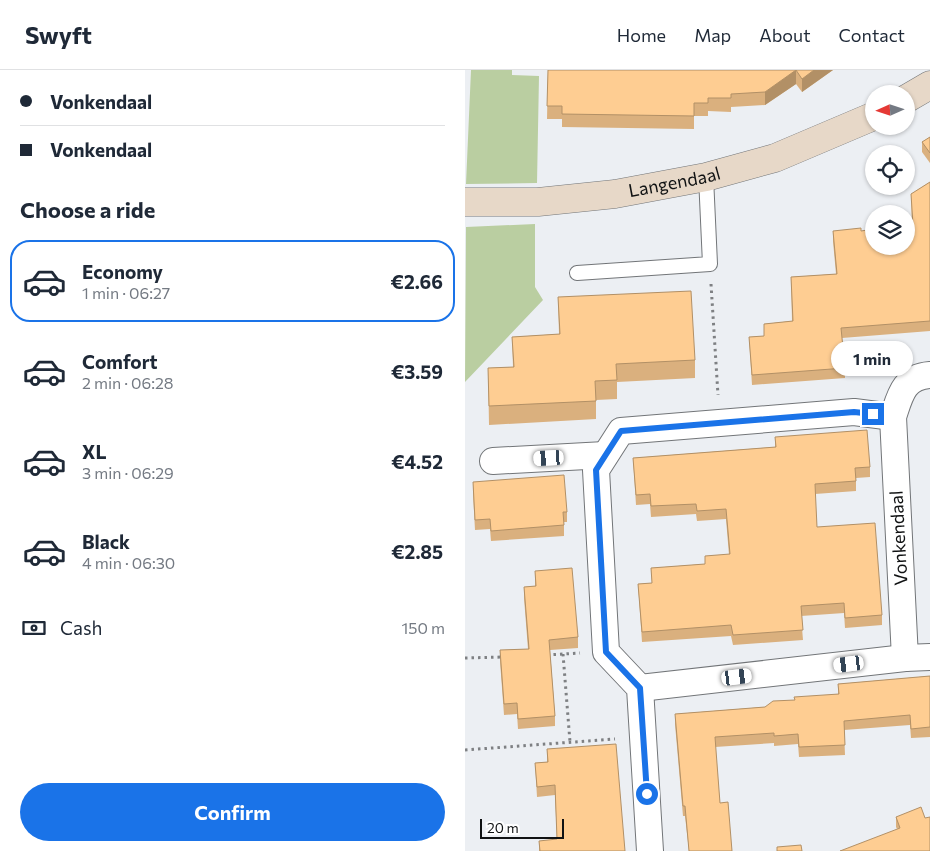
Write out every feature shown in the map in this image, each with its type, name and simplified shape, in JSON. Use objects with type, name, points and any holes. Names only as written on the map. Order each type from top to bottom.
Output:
[{"type":"street","points":[[915,94],[930,85]]},
{"type":"street","name":"Langendaal","points":[[465,202],[539,202],[615,194],[706,177],[775,158],[865,120]]},
{"type":"street","name":"Vonkendaal","points":[[640,688],[917,657],[893,417],[903,388],[921,375],[930,375]]},
{"type":"street","points":[[650,851],[640,688],[606,652],[596,470],[621,431],[854,412],[893,417]]},
{"type":"street","points":[[493,461],[605,455]]},
{"type":"lane","points":[[577,273],[710,264],[706,177]]},
{"type":"path","points":[[710,264],[720,424]]},
{"type":"path","points":[[543,655],[606,652]]},
{"type":"path","points":[[563,654],[570,742]]},
{"type":"path","points":[[465,658],[504,657]]},
{"type":"path","points":[[465,750],[643,737]]},
{"type":"green space","points":[[471,70],[512,70],[512,75],[539,76],[537,183],[466,184]]},
{"type":"green space","points":[[535,224],[535,287],[543,300],[465,382],[466,227]]},
{"type":"building","points":[[548,70],[796,70],[765,92],[731,94],[731,98],[708,98],[708,103],[694,103],[694,116],[562,114],[562,106],[547,106]]},
{"type":"building","points":[[796,70],[814,70],[802,79]]},
{"type":"building","points":[[930,137],[930,153],[922,142]]},
{"type":"building","points":[[930,182],[930,321],[841,328],[845,368],[752,375],[749,337],[764,336],[764,324],[793,321],[791,277],[837,274],[833,231],[861,228],[861,231],[865,230],[865,255],[915,255],[915,205],[912,205],[911,195],[915,195],[915,191]]},
{"type":"building","points":[[691,291],[695,360],[616,364],[617,380],[595,381],[596,401],[489,406],[488,368],[514,367],[512,337],[560,334],[558,297]]},
{"type":"building","points":[[867,430],[870,467],[855,468],[856,481],[815,484],[817,527],[875,523],[882,615],[845,618],[844,603],[801,606],[803,630],[733,635],[731,625],[642,632],[638,584],[652,583],[651,568],[705,564],[705,556],[730,554],[726,509],[697,511],[696,504],[651,506],[650,494],[636,495],[633,458],[776,447],[775,437]]},
{"type":"building","points":[[564,475],[567,512],[563,512],[564,525],[491,531],[490,519],[475,520],[473,482]]},
{"type":"building","points":[[572,568],[578,637],[549,640],[555,716],[518,719],[517,703],[504,704],[500,650],[529,649],[524,587],[536,586],[535,571]]},
{"type":"building","points":[[930,676],[930,727],[911,729],[910,715],[844,721],[845,745],[799,747],[798,734],[774,736],[774,733],[715,737],[720,803],[728,802],[732,851],[689,851],[675,714],[765,707],[773,701],[795,700],[794,697],[839,694],[838,684]]},
{"type":"building","points":[[616,744],[625,851],[540,851],[539,841],[557,839],[555,785],[537,787],[535,763],[548,762],[547,749]]},
{"type":"building","points":[[921,807],[925,818],[930,817],[930,851],[840,851],[900,828],[896,817]]},
{"type":"building","points":[[801,845],[802,851],[777,851],[777,847]]},
{"type":"route","points":[[647,794],[640,688],[606,652],[596,470],[621,431],[854,412],[873,414]]}]
